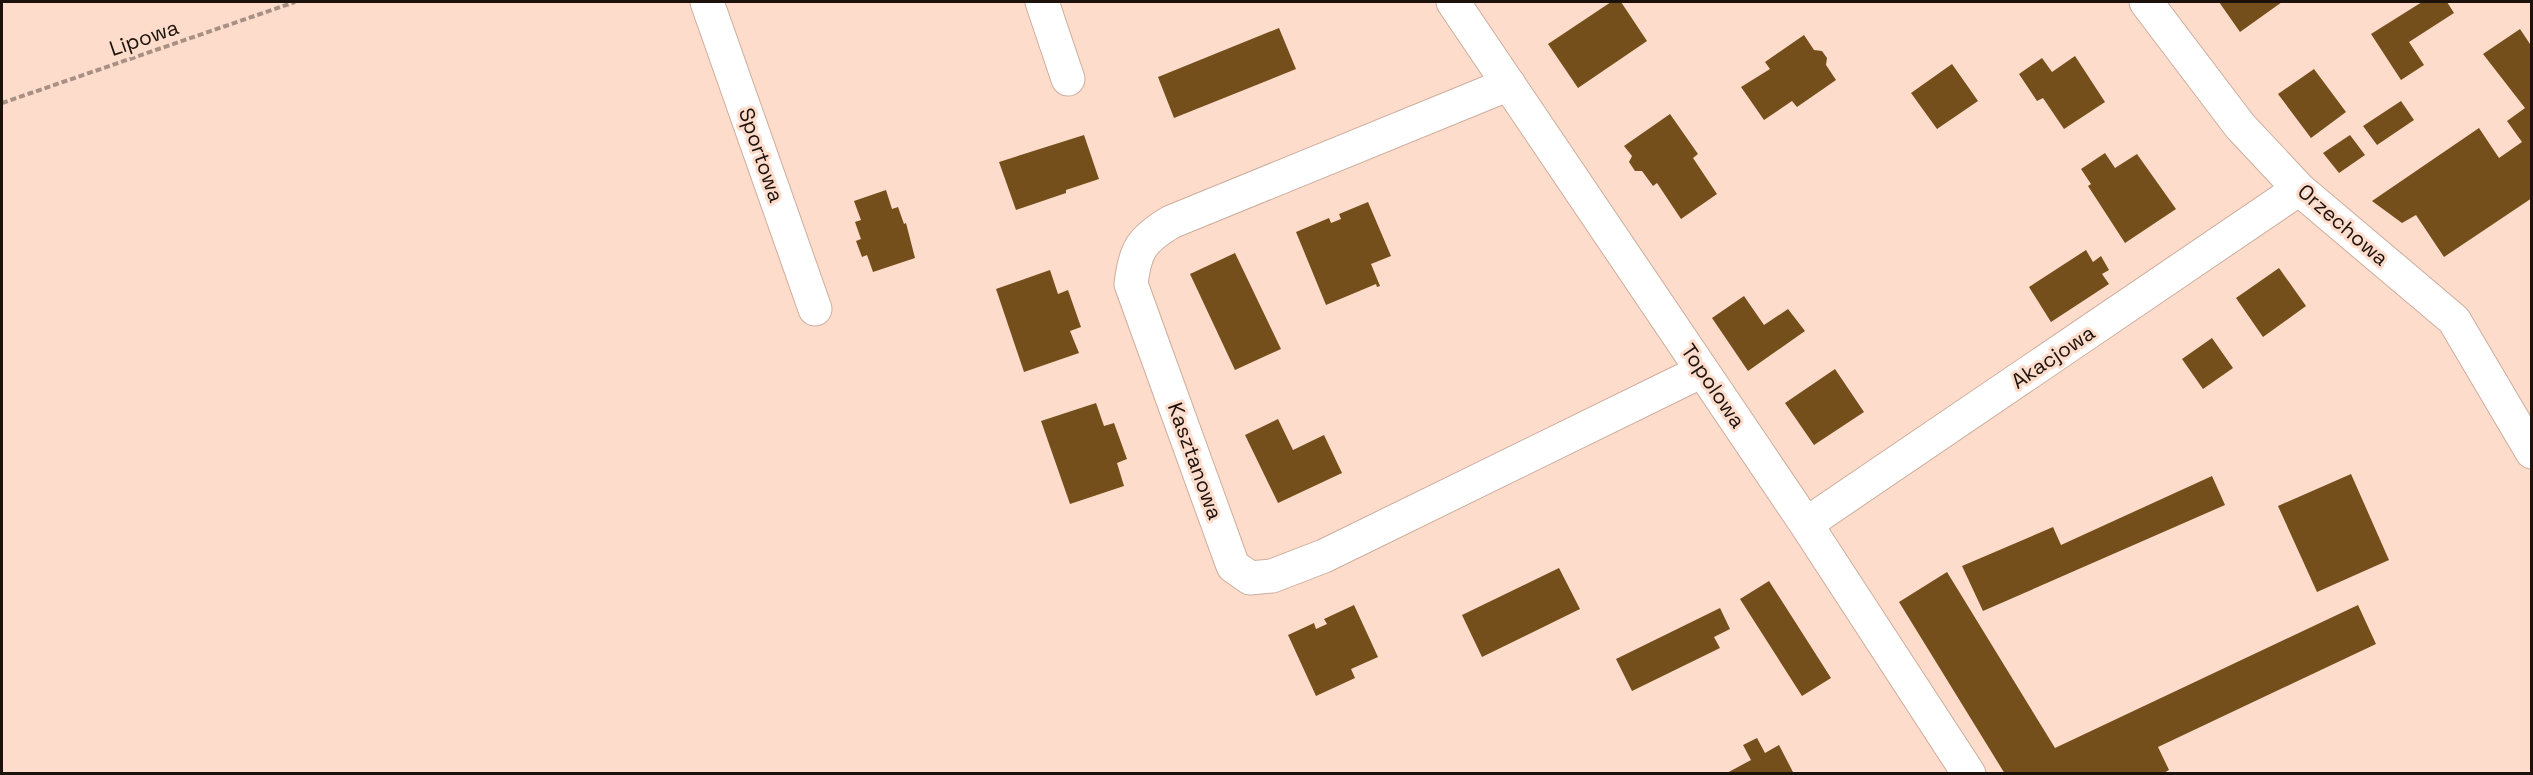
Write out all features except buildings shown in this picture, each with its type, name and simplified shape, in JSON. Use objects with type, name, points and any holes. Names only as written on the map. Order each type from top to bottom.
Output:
[{"type":"street","name":"Sportowa","points":[[707,2],[815,309]]},
{"type":"street","points":[[1042,2],[1068,79]]},
{"type":"street","name":"Topolowa","points":[[1453,2],[1806,524],[1969,774]]},
{"type":"street","name":"Orzechowa","points":[[2146,2],[2240,126],[2299,189],[2454,320],[2532,452]]},
{"type":"street","name":"Kasztanowa","points":[[1509,84],[1171,222],[1147,236],[1133,264],[1131,284],[1233,566],[1250,578],[1272,576],[1324,556],[1702,371]]},
{"type":"street","name":"Akacjowa","points":[[1806,524],[2299,189]]},
{"type":"path","name":"Lipowa","points":[[2,103],[295,2]]}]
